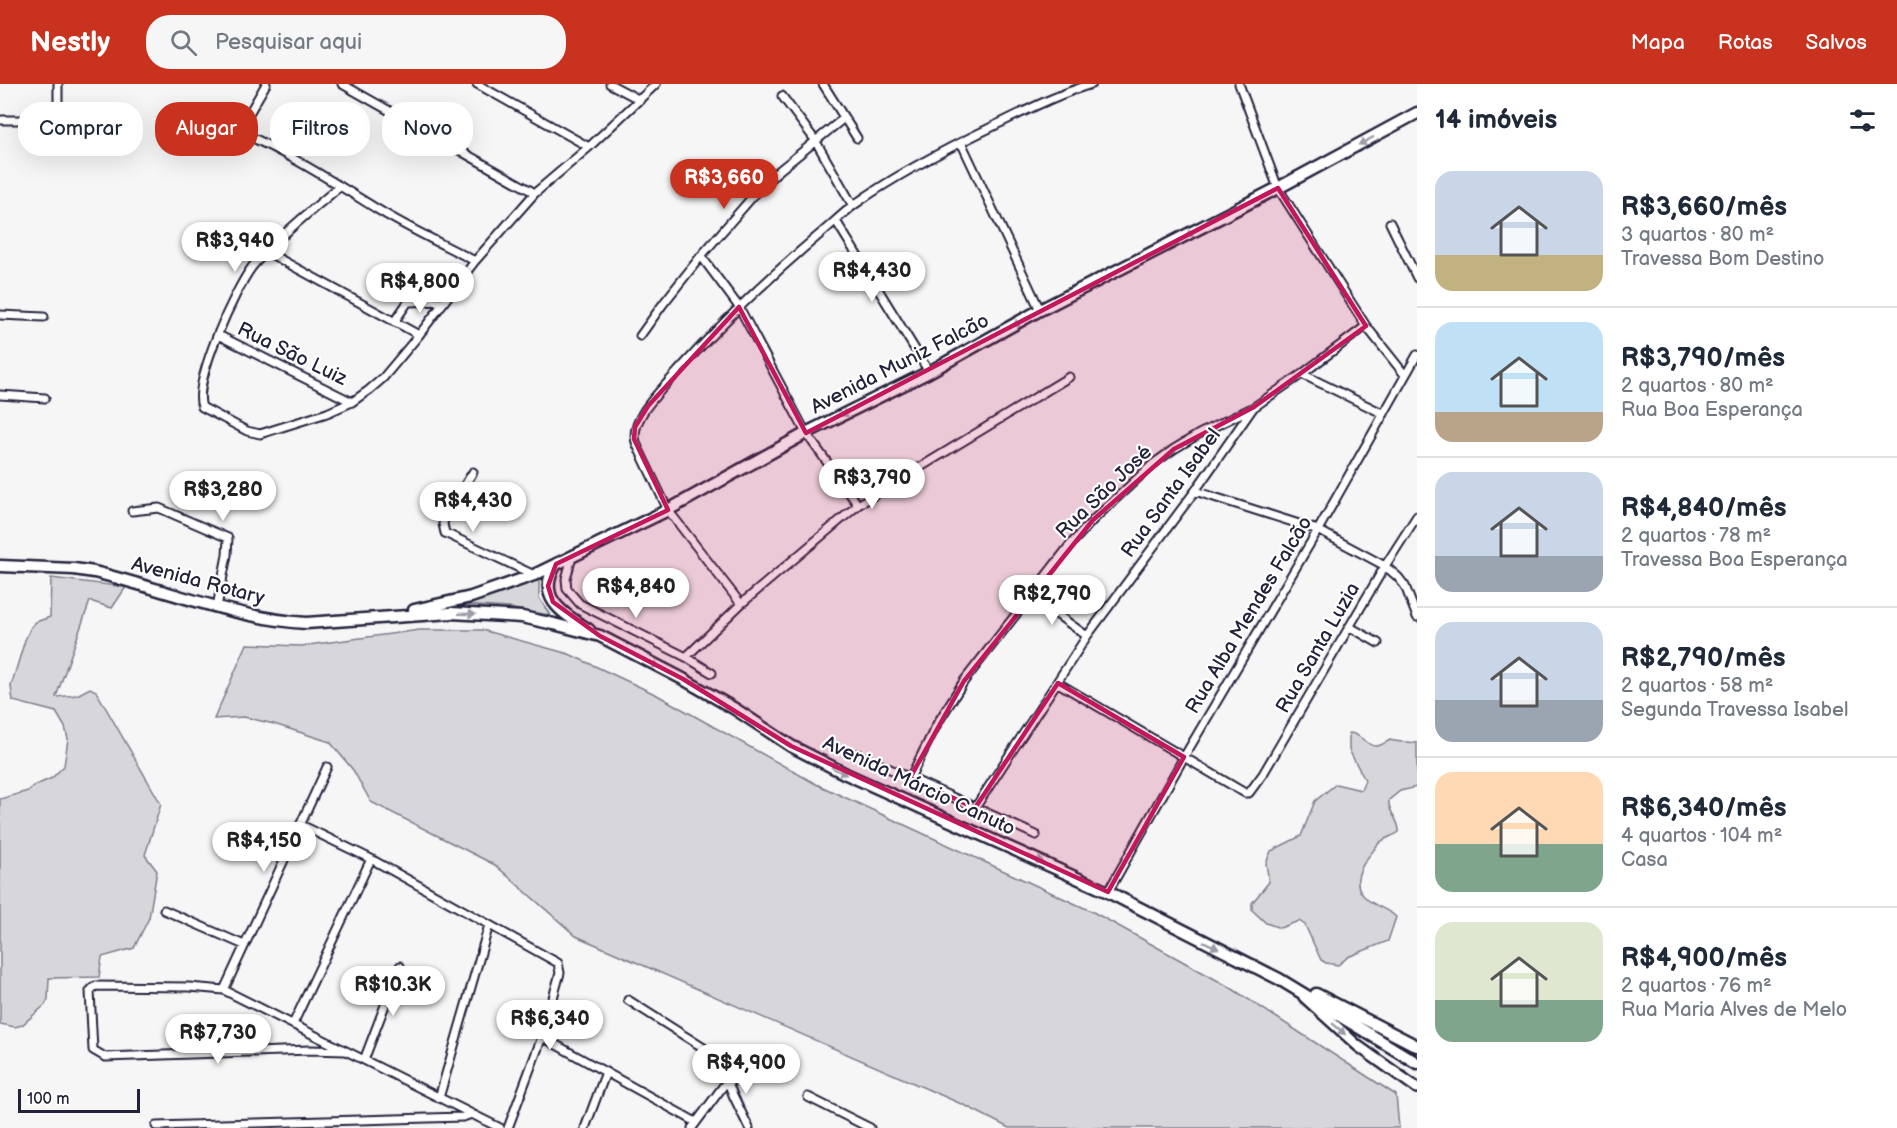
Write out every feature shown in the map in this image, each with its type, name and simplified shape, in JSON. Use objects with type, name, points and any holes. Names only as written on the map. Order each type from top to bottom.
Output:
[{"type":"main road","name":"Avenida Muniz Falcão","points":[[387,617],[471,597],[534,575],[668,510],[806,433],[929,372],[1040,310],[1278,188],[1417,113]]},
{"type":"main road","points":[[556,564],[548,586],[553,602],[559,609],[600,636]]},
{"type":"main road","name":"Avenida Rotary","points":[[0,566],[94,572],[217,607],[256,616],[306,623],[387,617]]},
{"type":"main road","name":"Avenida Márcio Canuto","points":[[387,617],[450,613],[522,617],[600,636],[682,679],[735,709],[791,746],[846,774],[1108,892],[1279,979],[1417,1063]]},
{"type":"main road","points":[[1279,979],[1325,997],[1417,1046]]},
{"type":"main road","points":[[1296,989],[1314,1008],[1358,1046],[1417,1088]]},
{"type":"street","points":[[0,120],[50,120],[55,118],[58,113],[58,84]]},
{"type":"street","points":[[255,102],[266,84]]},
{"type":"street","points":[[342,84],[535,193]]},
{"type":"street","points":[[477,84],[589,147]]},
{"type":"street","points":[[610,84],[640,100]]},
{"type":"street","points":[[340,186],[277,241],[251,268],[218,335],[203,378],[200,401],[202,407],[247,431],[260,434],[327,413],[352,402],[383,378],[475,261],[535,193],[589,147],[656,84]]},
{"type":"street","points":[[823,84],[857,138]]},
{"type":"street","points":[[741,604],[668,510],[634,439],[635,426],[648,406],[739,307],[853,206],[878,189],[961,142],[1037,105],[1092,84]]},
{"type":"street","points":[[1239,84],[1278,188],[1366,326],[1405,375]]},
{"type":"street","points":[[782,96],[815,140],[853,206]]},
{"type":"street","points":[[640,336],[701,256],[754,195],[776,173],[844,118]]},
{"type":"street","points":[[258,141],[475,261]]},
{"type":"street","points":[[961,142],[982,194],[1040,310]]},
{"type":"street","points":[[836,221],[929,372]]},
{"type":"street","points":[[1390,223],[1417,278]]},
{"type":"street","points":[[267,252],[419,335]]},
{"type":"street","points":[[701,256],[739,307],[806,433],[858,505]]},
{"type":"street","points":[[394,322],[408,302],[444,301]]},
{"type":"street","points":[[0,315],[44,316]]},
{"type":"street","name":"Rua São José","points":[[910,778],[954,697],[1070,545],[1093,520],[1153,465],[1199,434],[1254,407],[1302,375],[1366,326]]},
{"type":"street","name":"Rua São Luiz","points":[[218,335],[352,402]]},
{"type":"street","name":"Rua Alba Mendes Falcão","points":[[1108,892],[1417,355]]},
{"type":"street","points":[[1302,375],[1384,414]]},
{"type":"street","points":[[686,657],[741,604],[858,505],[974,433],[1069,378]]},
{"type":"street","points":[[0,395],[45,398]]},
{"type":"street","name":"Rua Santa Isabel","points":[[975,808],[1087,636],[1195,491],[1254,407]]},
{"type":"street","points":[[473,472],[444,519],[445,532],[534,575]]},
{"type":"street","points":[[1195,491],[1318,530],[1384,566],[1405,586],[1417,617]]},
{"type":"street","points":[[132,511],[159,508],[228,538],[217,607]]},
{"type":"street","name":"Rua Santa Luzia","points":[[1184,757],[1245,792],[1251,792],[1384,566],[1417,516]]},
{"type":"street","points":[[572,555],[566,579],[567,589],[580,604],[686,657],[712,673]]},
{"type":"street","points":[[1031,596],[1087,636]]},
{"type":"street","points":[[1350,627],[1378,643]]},
{"type":"street","points":[[1058,683],[1184,757]]},
{"type":"street","points":[[857,754],[1036,835]]},
{"type":"street","points":[[224,990],[327,767]]},
{"type":"street","points":[[301,825],[371,859],[558,963],[560,968],[542,1037],[508,1128]]},
{"type":"street","points":[[293,1024],[371,859]]},
{"type":"street","points":[[164,910],[244,945]]},
{"type":"street","points":[[439,1098],[489,925]]},
{"type":"street","points":[[364,1060],[400,966]]},
{"type":"street","points":[[345,1051],[310,1050],[105,1057],[93,1050],[90,991],[93,987],[189,987],[224,990],[500,1128]]},
{"type":"street","points":[[628,1000],[713,1053],[721,1062],[727,1081],[749,1128]]},
{"type":"street","points":[[310,1050],[311,1033]]},
{"type":"street","points":[[542,1037],[694,1125],[727,1081]]},
{"type":"street","points":[[585,1128],[606,1072]]},
{"type":"street","points":[[808,1097],[870,1128]]},
{"type":"street","points":[[156,1126],[463,1117],[472,1114]]},
{"type":"highlighted area","points":[[1278,188],[1366,326],[1254,407],[1174,449],[1093,520],[964,681],[910,778],[975,808],[1058,683],[1184,757],[1108,892],[791,746],[683,679],[600,636],[553,602],[548,586],[556,564],[668,510],[634,439],[635,427],[648,406],[739,307],[806,433]]},
{"type":"shaded area","points":[[539,577],[539,598],[550,615],[508,608],[463,605],[511,590]]},
{"type":"shaded area","points":[[51,578],[126,587],[112,608],[90,601],[56,697],[77,695],[90,688],[96,691],[161,804],[145,855],[157,871],[149,918],[134,948],[102,957],[99,977],[49,978],[48,999],[45,1005],[22,1025],[15,1027],[0,1024],[0,799],[28,791],[52,778],[64,766],[68,739],[65,727],[56,712],[13,701],[11,686],[31,627],[36,622],[50,617]]},
{"type":"shaded area","points":[[420,630],[482,630],[569,654],[657,695],[816,784],[1093,912],[1231,988],[1396,1095],[1399,1128],[1009,1128],[966,1106],[576,936],[495,865],[371,802],[353,770],[330,742],[244,717],[214,719],[247,644],[301,646]]},
{"type":"shaded area","points":[[1349,733],[1357,735],[1373,746],[1390,740],[1417,743],[1417,787],[1400,791],[1389,800],[1399,832],[1378,844],[1364,863],[1358,876],[1362,894],[1396,917],[1388,941],[1348,957],[1338,965],[1321,960],[1305,925],[1299,921],[1280,928],[1266,923],[1252,910],[1252,903],[1269,882],[1266,863],[1271,851],[1301,836],[1315,801],[1336,784],[1361,790],[1365,780],[1349,750]]}]
